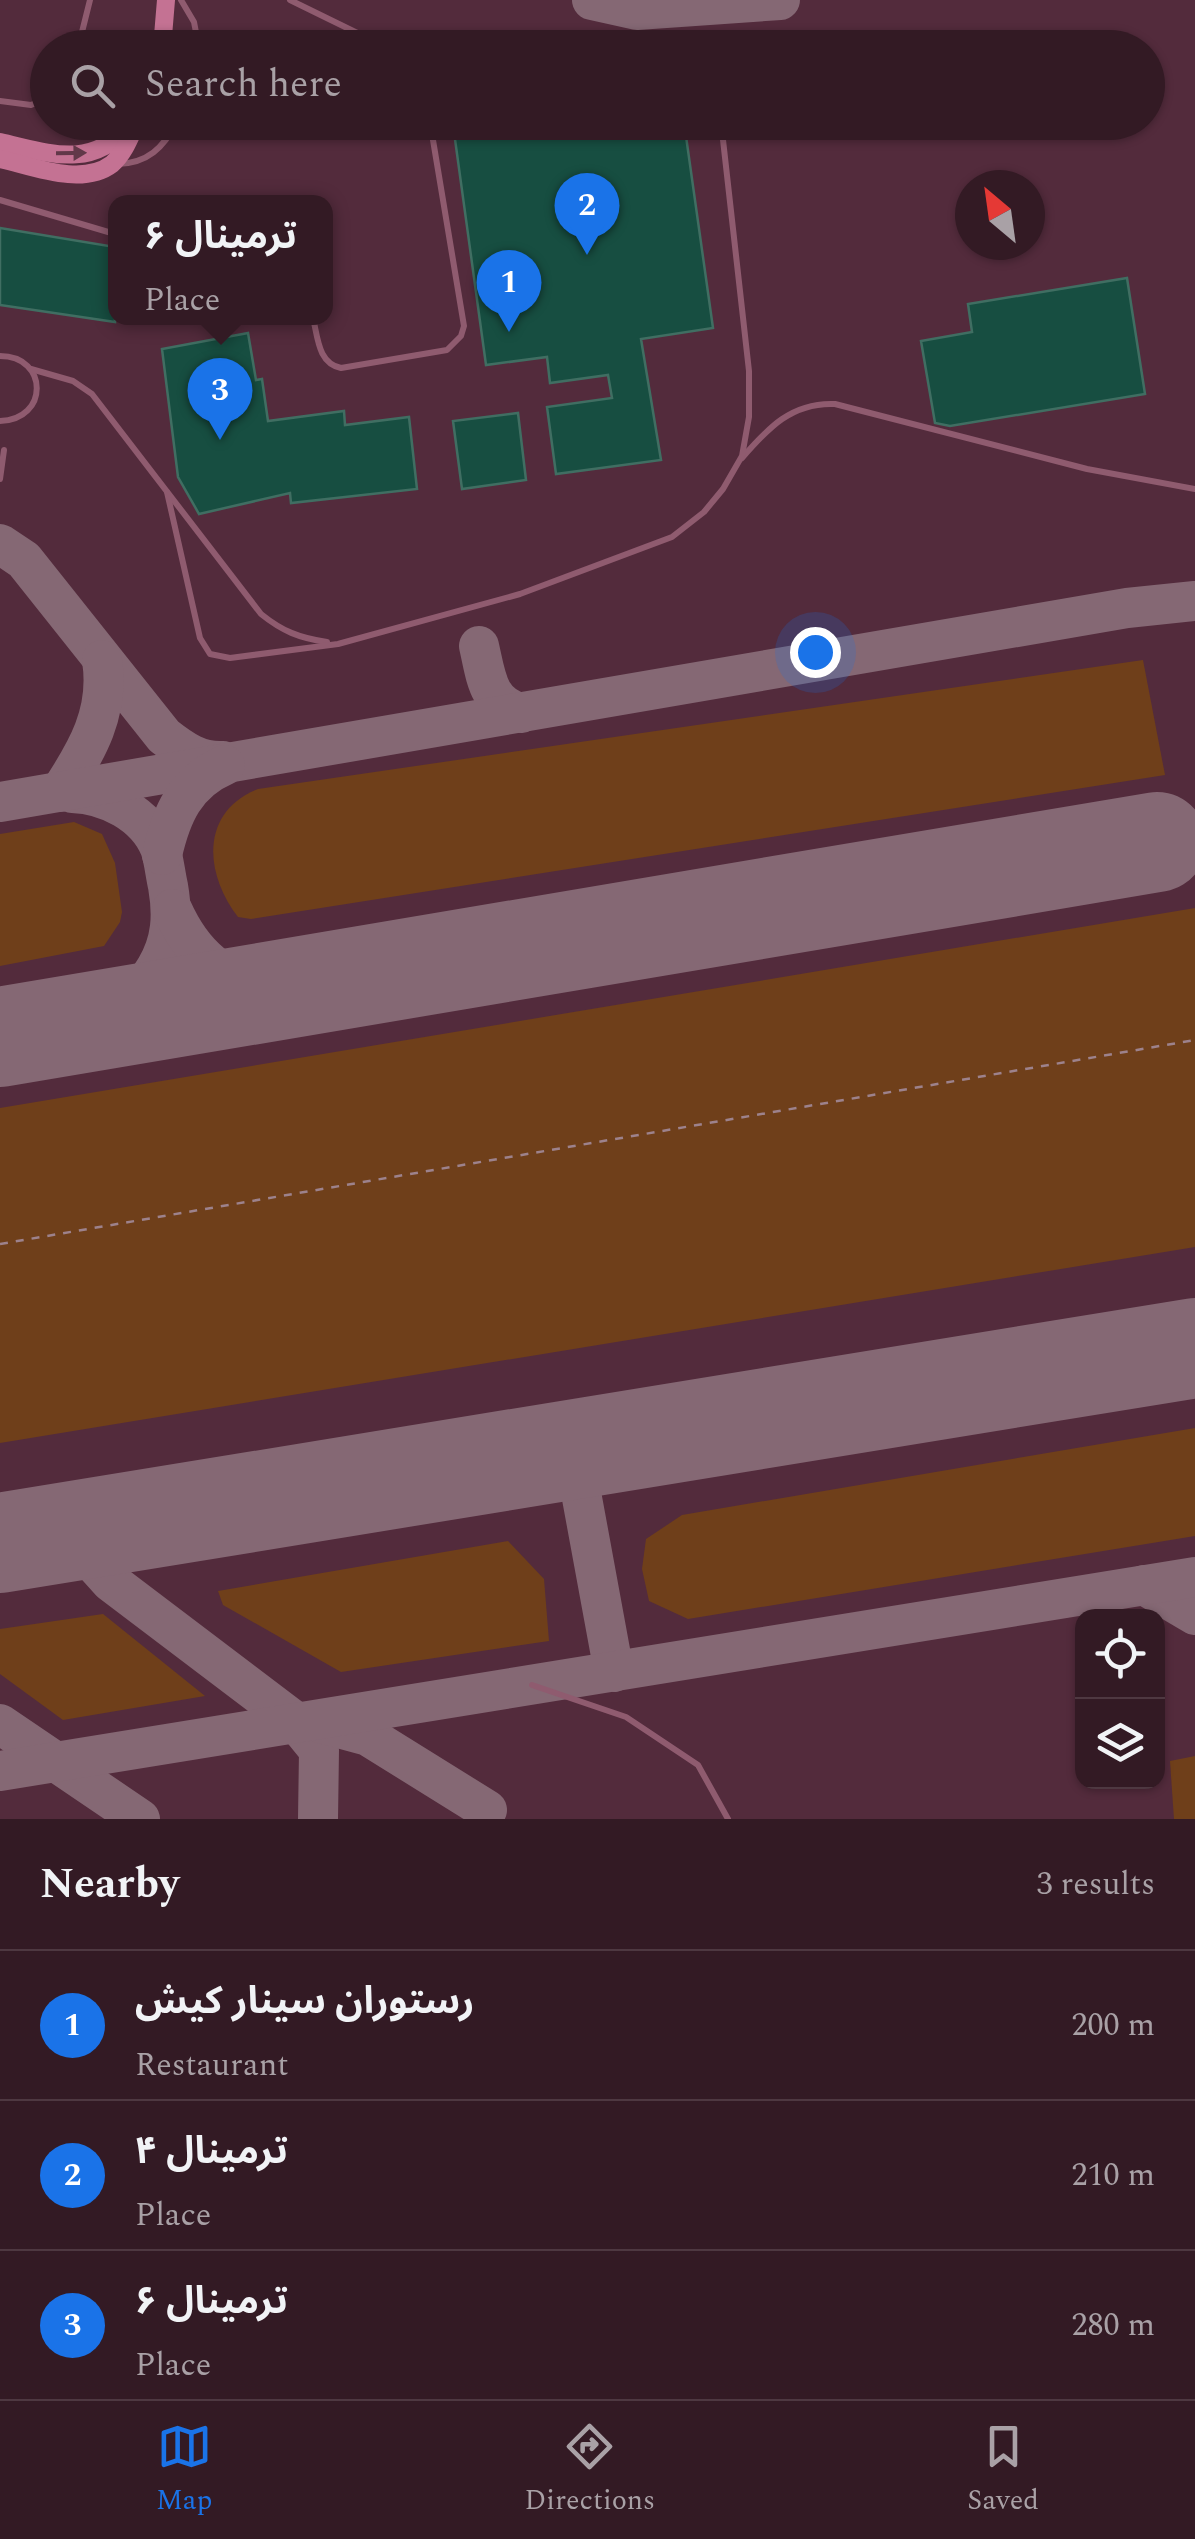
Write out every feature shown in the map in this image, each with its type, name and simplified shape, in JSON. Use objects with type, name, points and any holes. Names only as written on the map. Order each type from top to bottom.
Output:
[{"type":"main road","points":[[164,30],[166,0]]},
{"type":"main road","points":[[0,142],[74,156],[117,140]]},
{"type":"main road","points":[[0,159],[87,174],[112,164],[122,154],[127,140]]},
{"type":"lane","points":[[82,30],[90,0]]},
{"type":"lane","points":[[181,0],[196,30]]},
{"type":"lane","points":[[290,0],[351,30]]},
{"type":"lane","points":[[0,100],[30,105]]},
{"type":"lane","points":[[112,164],[144,160],[166,140]]},
{"type":"lane","points":[[315,325],[321,353],[327,362],[341,368],[447,350],[461,336],[464,326],[433,140]]},
{"type":"lane","points":[[723,140],[748,371],[749,417],[738,462]]},
{"type":"lane","points":[[0,200],[108,232]]},
{"type":"lane","points":[[0,356],[14,357],[32,369],[73,381],[92,394],[261,614],[300,638],[338,644]]},
{"type":"lane","points":[[0,421],[20,417],[35,401],[37,390],[32,369]]},
{"type":"lane","points":[[168,492],[200,638],[210,654],[230,658],[338,644],[520,594],[672,537],[704,512],[738,462],[778,420],[817,403],[835,404],[1087,468],[1195,489]]},
{"type":"lane","points":[[0,479],[4,450]]},
{"type":"lane","points":[[532,1685],[626,1717],[698,1765],[728,1819]]},
{"type":"path","points":[[0,1244],[1195,1040]]},
{"type":"shaded area","points":[[0,0],[1195,0],[1195,1819],[0,1819]]},
{"type":"shaded area","points":[[1143,660],[1165,775],[251,919],[238,917],[219,882],[214,863],[217,828],[239,799],[258,789]]},
{"type":"shaded area","points":[[74,822],[102,834],[115,863],[120,922],[104,946],[0,966],[0,834]]},
{"type":"shaded area","points":[[1195,908],[1195,1247],[0,1443],[0,1108]]},
{"type":"shaded area","points":[[1195,1428],[1195,1536],[688,1619],[649,1601],[642,1569],[646,1539],[682,1515]]},
{"type":"shaded area","points":[[508,1541],[544,1579],[549,1641],[341,1672],[223,1605],[218,1591]]},
{"type":"shaded area","points":[[103,1614],[205,1696],[63,1720],[0,1674],[0,1629]]},
{"type":"shaded area","points":[[1195,1756],[1195,1819],[1174,1819],[1170,1761]]},
{"type":"building","points":[[455,140],[687,140],[713,328],[641,339],[661,460],[556,474],[547,407],[612,398],[608,375],[550,383],[547,357],[486,365]]},
{"type":"building","points":[[0,228],[108,246],[108,321],[0,305]]},
{"type":"building","points":[[1127,278],[1145,394],[950,426],[935,423],[921,341],[972,332],[968,304]]},
{"type":"building","points":[[248,333],[256,380],[262,379],[268,421],[344,411],[345,425],[409,417],[417,489],[291,503],[290,493],[199,514],[178,477],[162,349]]},
{"type":"building","points":[[518,413],[526,480],[462,489],[453,421]]},
{"type":"taxiway","points":[[592,0],[637,10],[780,0]]},
{"type":"taxiway","points":[[0,544],[24,560],[164,736],[206,760],[223,761]]},
{"type":"taxiway","points":[[0,802],[1127,608],[1195,601]]},
{"type":"taxiway","points":[[479,646],[486,678],[495,696],[521,713]]},
{"type":"taxiway","points":[[60,792],[94,730],[103,697],[102,660]]},
{"type":"taxiway","points":[[162,855],[182,801],[200,781],[225,765]]},
{"type":"taxiway","points":[[72,793],[112,802],[145,825],[160,848],[170,897],[168,938],[156,968],[138,991],[99,1019]]},
{"type":"taxiway","points":[[1157,842],[1195,837]]},
{"type":"taxiway","points":[[172,909],[190,940],[212,964],[240,980],[274,988]]},
{"type":"taxiway","points":[[573,1449],[614,1672]]},
{"type":"taxiway","points":[[66,1532],[111,1582],[297,1723],[319,1750],[318,1819]]},
{"type":"taxiway","points":[[0,1771],[1195,1577]]},
{"type":"taxiway","points":[[1144,1585],[1195,1615]]},
{"type":"taxiway","points":[[320,1723],[368,1736],[487,1810]]},
{"type":"taxiway","points":[[0,1724],[140,1819]]},
{"type":"runway","points":[[0,1037],[1157,842]]},
{"type":"runway","points":[[0,1543],[1195,1348]]},
{"type":"place","name":"ترمینال ۴","points":[[587,255]]},
{"type":"place","name":"رستوران سینار کیش","points":[[509,332]]},
{"type":"place","name":"ترمینال ۶","points":[[220,440]]}]
